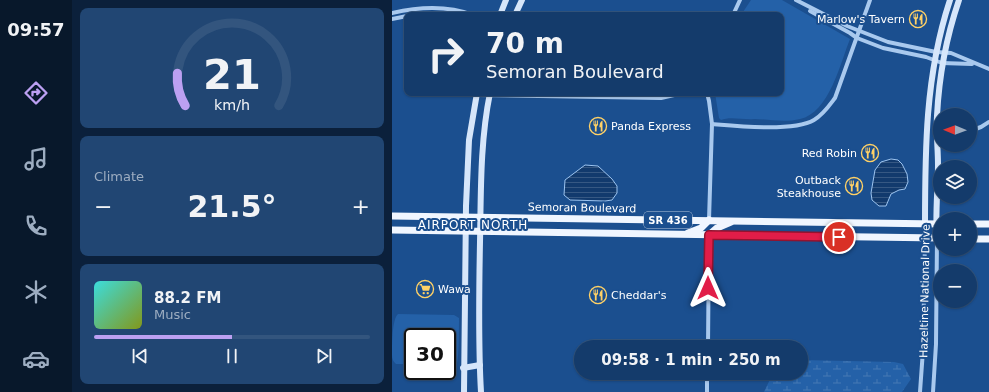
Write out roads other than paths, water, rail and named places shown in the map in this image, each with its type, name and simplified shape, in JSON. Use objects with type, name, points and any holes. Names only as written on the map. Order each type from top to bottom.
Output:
[{"type":"main road","name":"Semoran Boulevard","points":[[392,216],[933,224]]},
{"type":"main road","points":[[684,235],[700,228],[709,220]]},
{"type":"main road","points":[[709,235],[717,228],[733,221]]},
{"type":"main road","points":[[977,224],[989,224]]},
{"type":"main road","name":"SR 436","points":[[392,230],[933,238]]},
{"type":"main road","points":[[977,238],[989,239]]},
{"type":"street","points":[[516,12],[522,0]]},
{"type":"street","points":[[734,12],[739,2],[743,0]]},
{"type":"street","points":[[791,0],[857,38],[883,48],[926,57],[942,63],[976,64]]},
{"type":"street","points":[[796,0],[811,9],[859,32],[888,42],[936,52],[951,53],[989,69]]},
{"type":"street","points":[[712,124],[787,127],[803,125],[814,120],[825,112],[835,98],[870,0]]},
{"type":"street","name":"Hazeltine National Drive","points":[[920,392],[923,350],[926,123],[934,60],[950,0]]},
{"type":"street","name":"Hazeltine National Drive","points":[[938,108],[942,63],[950,27],[959,0]]},
{"type":"street","points":[[501,12],[506,1]]},
{"type":"street","points":[[504,12],[506,1]]},
{"type":"street","points":[[392,14],[407,10],[431,8],[461,12]]},
{"type":"street","points":[[392,19],[404,17]]},
{"type":"street","points":[[464,392],[463,368],[469,140],[477,96]]},
{"type":"street","points":[[481,392],[480,217],[483,147],[490,96]]},
{"type":"street","points":[[614,96],[661,98],[670,96]]},
{"type":"street","points":[[708,96],[712,124],[709,220]]},
{"type":"street","points":[[977,128],[989,122]]},
{"type":"street","name":"Hazeltine National Drive","points":[[938,152],[938,212]]},
{"type":"street","points":[[708,340],[709,235]]},
{"type":"street","name":"Hazeltine National Drive","points":[[932,392],[936,344],[938,256]]},
{"type":"street","points":[[463,368],[480,365]]},
{"type":"street","points":[[707,380],[707,392]]},
{"type":"place","name":"Marlow's Tavern","points":[[918,19]]},
{"type":"place","name":"Panda Express","points":[[598,126]]},
{"type":"place","name":"Red Robin","points":[[870,153]]},
{"type":"place","name":"Outback Steakhouse","points":[[854,186]]},
{"type":"place","name":"Wawa","points":[[425,289]]},
{"type":"place","name":"Cheddar's","points":[[598,295]]},
{"type":"district","name":"AIRPORT NORTH","points":[[473,225]]}]
